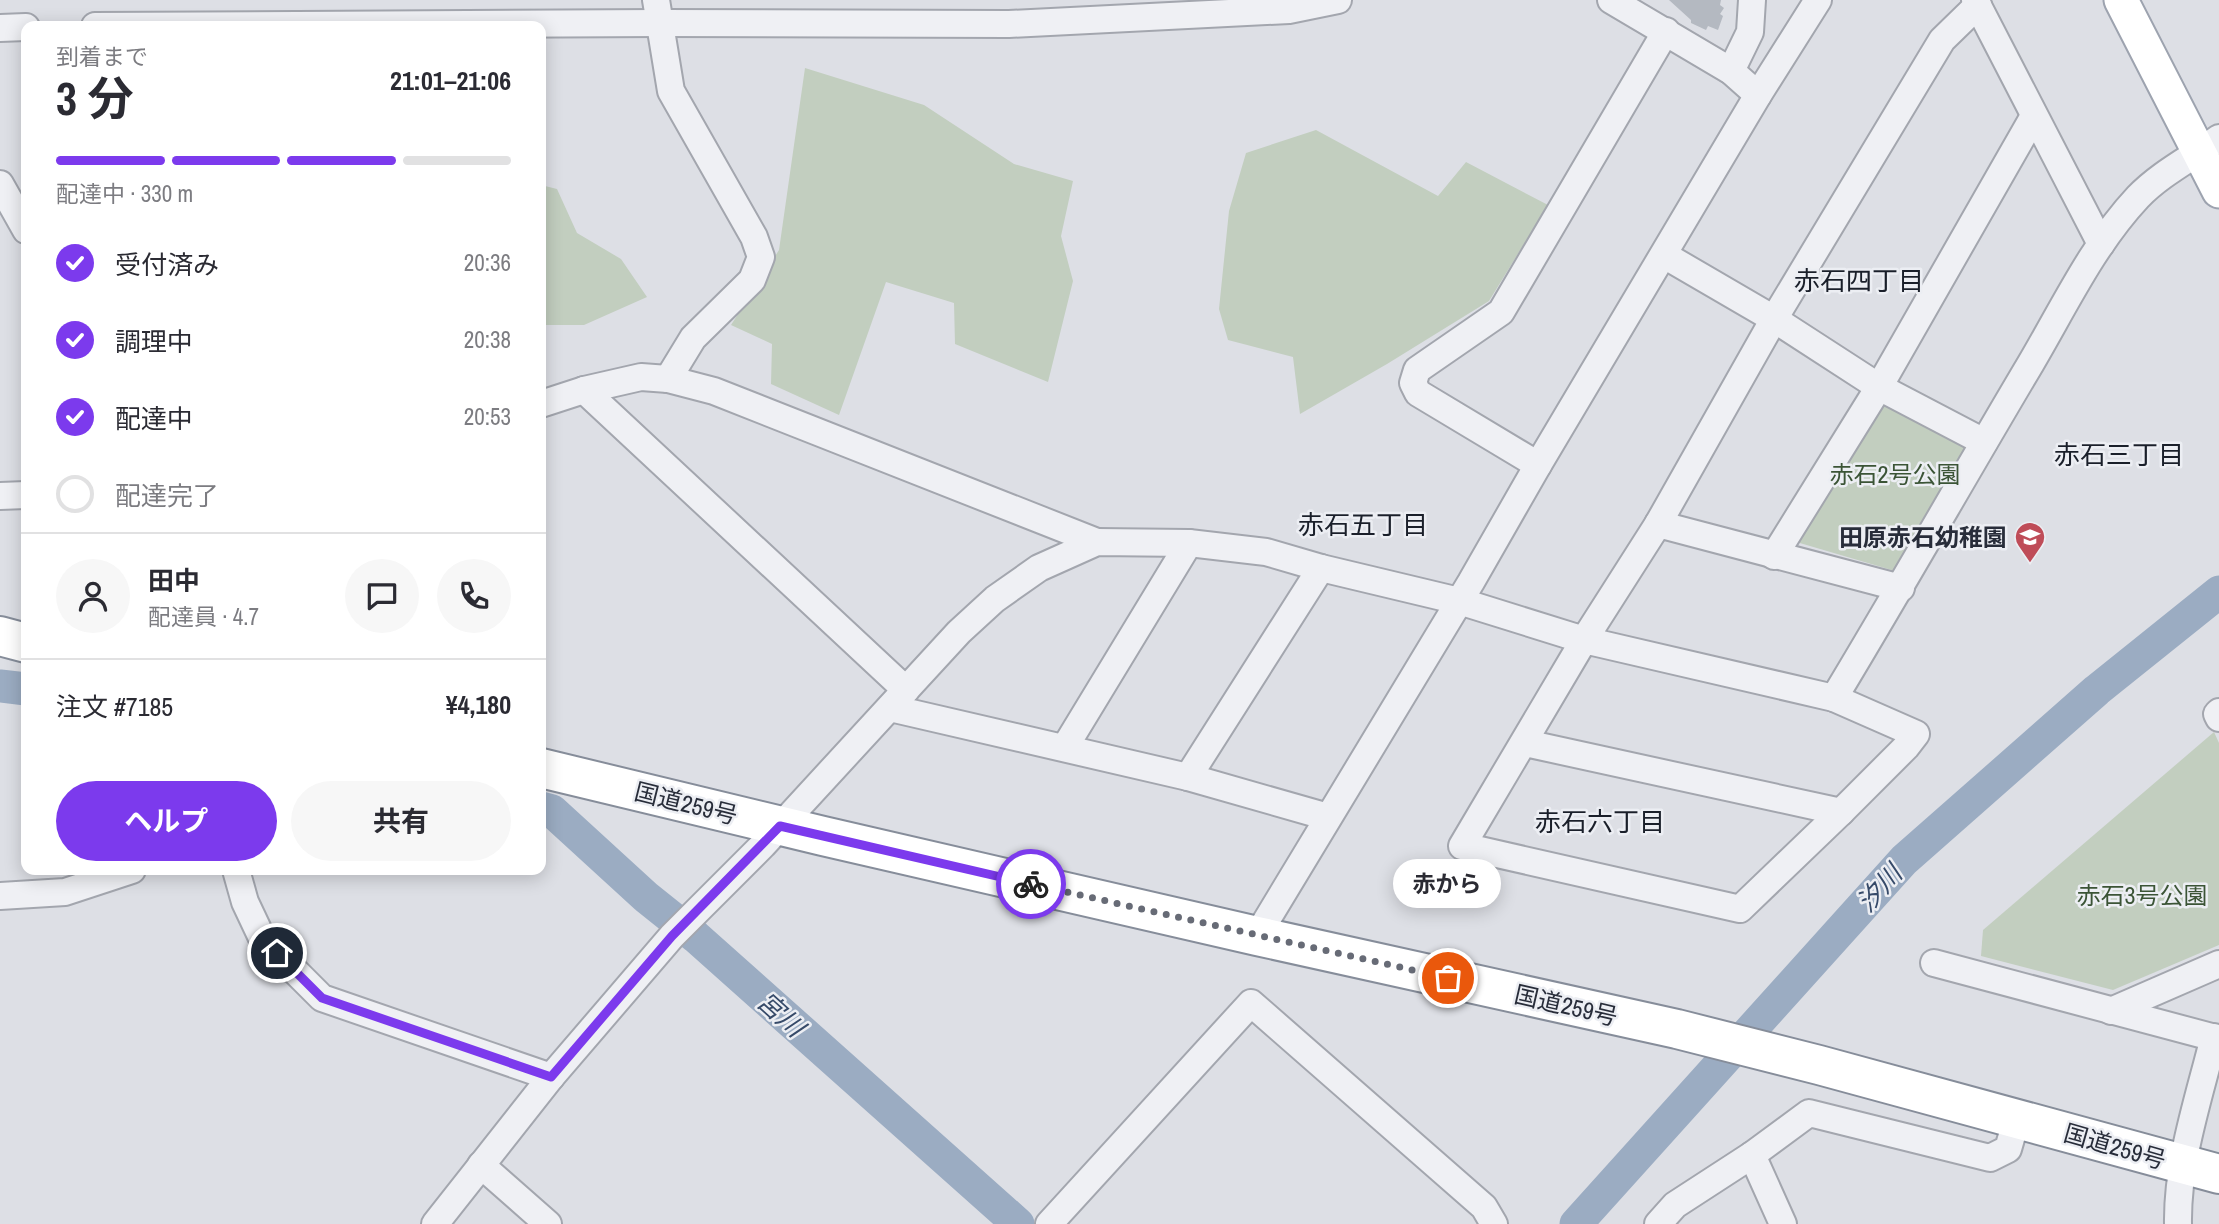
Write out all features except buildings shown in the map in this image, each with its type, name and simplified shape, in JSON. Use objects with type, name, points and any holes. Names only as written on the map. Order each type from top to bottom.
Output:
[{"type":"highway","points":[[0,636],[21,642]]},
{"type":"highway","name":"国道259号","points":[[546,769],[1257,936],[1677,1029],[2017,1118],[2201,1170]]},
{"type":"main road","points":[[2121,0],[2209,145],[2219,191]]},
{"type":"street","points":[[168,21],[227,17],[658,11],[1012,12],[1291,5],[1338,0]]},
{"type":"street","points":[[1611,0],[1731,71],[1758,95]]},
{"type":"street","points":[[1731,71],[1750,32],[1752,0]]},
{"type":"street","points":[[1257,936],[1758,95],[1818,0]]},
{"type":"street","points":[[546,402],[584,390],[641,377],[668,379],[726,396],[1097,542],[1189,543],[1266,552],[1459,601],[1584,640],[1834,698],[1916,734],[1841,812],[1740,909],[1462,846],[1584,640],[1658,524],[1774,319],[1942,40],[1977,2],[2101,244]]},
{"type":"street","points":[[658,11],[671,91],[754,237],[761,257],[752,280],[693,338],[668,379]]},
{"type":"street","points":[[0,28],[21,27]]},
{"type":"street","points":[[1538,465],[1418,393],[1413,383],[1417,370],[1501,312],[1666,31]]},
{"type":"street","points":[[1774,556],[1879,387],[2034,116]]},
{"type":"street","points":[[1834,698],[2101,244],[2137,198],[2160,176],[2209,145]]},
{"type":"street","points":[[0,184],[21,221]]},
{"type":"street","points":[[1664,255],[1774,319],[1879,387],[1983,443]]},
{"type":"street","points":[[584,390],[898,699],[1328,817]]},
{"type":"street","points":[[0,496],[21,495]]},
{"type":"street","points":[[1658,524],[1901,588]]},
{"type":"street","points":[[435,1224],[551,1077],[672,936],[763,845],[959,632],[995,599],[1039,568],[1097,542]]},
{"type":"street","points":[[1065,747],[1189,543]]},
{"type":"street","points":[[1188,777],[1321,568]]},
{"type":"street","points":[[2219,712],[2219,718]]},
{"type":"street","points":[[1525,743],[1841,812]]},
{"type":"street","points":[[0,896],[65,892],[114,875]]},
{"type":"street","points":[[237,875],[245,902],[262,938],[322,998],[551,1077]]},
{"type":"street","points":[[1934,963],[2216,1038],[2201,1170],[2178,1200],[2178,1224]]},
{"type":"street","points":[[2110,1011],[2219,964]]},
{"type":"street","points":[[1050,1223],[1251,1003],[1484,1207],[1494,1224]]},
{"type":"street","points":[[1658,1224],[1675,1205],[1752,1155],[1809,1113],[1990,1158],[2008,1149],[2017,1118]]},
{"type":"street","points":[[1752,1155],[1783,1224]]},
{"type":"street","points":[[481,1165],[548,1224]]},
{"type":"green space","points":[[805,68],[924,105],[1014,164],[1073,181],[1061,236],[1073,281],[1048,382],[955,344],[954,303],[886,282],[839,415],[771,384],[772,344],[731,325],[779,250]]},
{"type":"green space","points":[[1316,130],[1438,196],[1466,162],[1548,205],[1489,301],[1300,414],[1293,357],[1228,340],[1219,309],[1229,211],[1246,153]]},
{"type":"green space","points":[[546,186],[557,189],[577,233],[621,259],[647,297],[584,325],[546,325]]},
{"type":"green space","name":"赤石2号公園","points":[[1881,397],[1970,450],[1895,571],[1793,541]]},
{"type":"green space","name":"赤石3号公園","points":[[2214,732],[2219,743],[2219,945],[2113,990],[1981,956],[1983,930]]},
{"type":"waterway","name":"汐川","points":[[1576,1224],[1904,860],[2097,690],[2219,592]]},
{"type":"waterway","name":"宮川","points":[[0,686],[21,688]]},
{"type":"waterway","name":"宮川","points":[[546,809],[552,811],[646,897],[696,937],[1018,1224]]},
{"type":"way so far","points":[[1031,884],[1448,978]]},
{"type":"place","name":"田原赤石幼稚園","points":[[2030,564]]},
{"type":"place","name":"赤から","points":[[1448,978]]},
{"type":"district","name":"赤石四丁目","points":[[1859,280]]},
{"type":"district","name":"赤石三丁目","points":[[2119,454]]},
{"type":"district","name":"赤石五丁目","points":[[1363,524]]},
{"type":"district","name":"赤石六丁目","points":[[1600,821]]},
{"type":"route","points":[[277,953],[322,998],[551,1077],[672,936],[780,826],[1031,884]]}]
